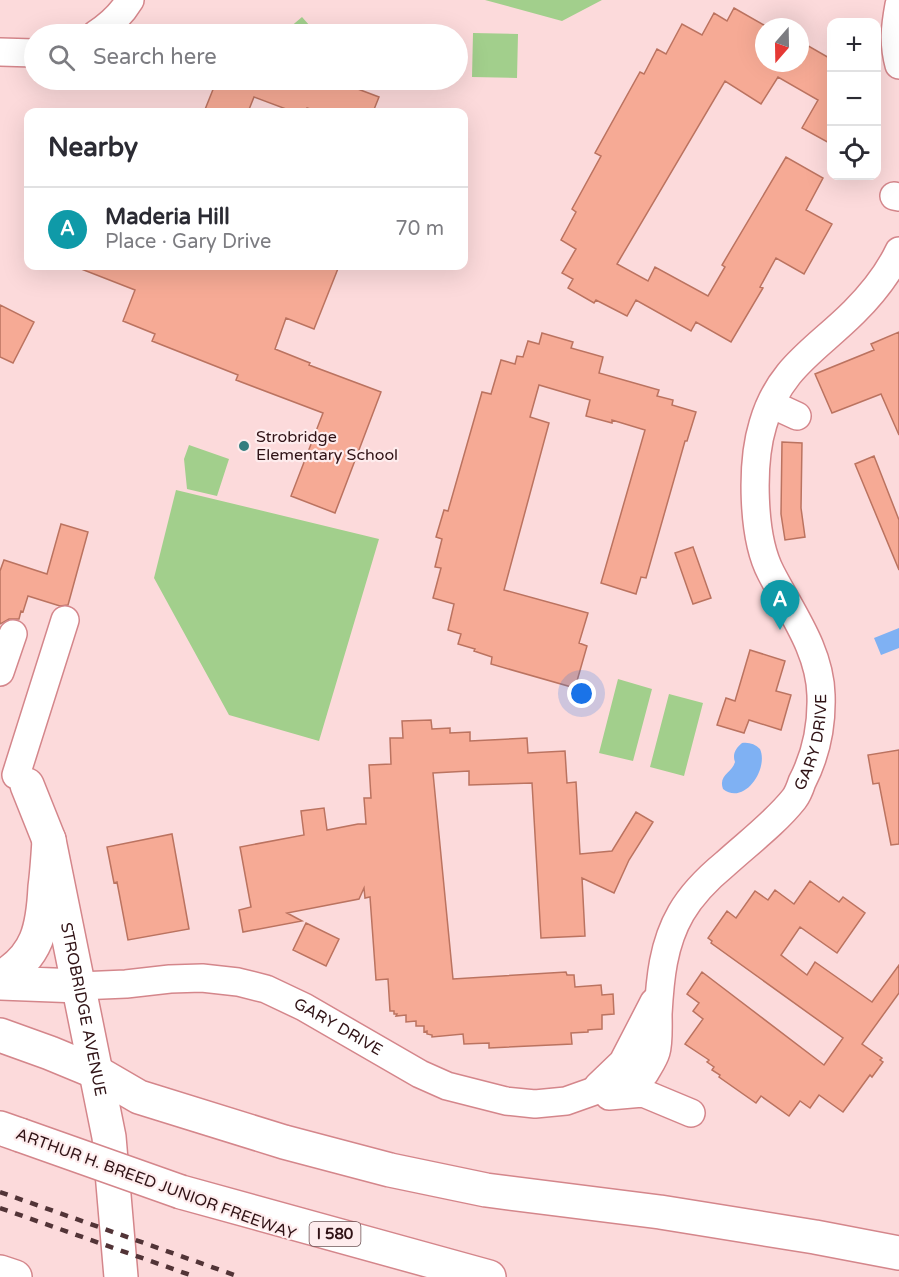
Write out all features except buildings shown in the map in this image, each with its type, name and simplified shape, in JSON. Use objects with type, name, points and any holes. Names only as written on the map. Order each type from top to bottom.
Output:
[{"type":"main road","name":"STROBRIDGE AVENUE","points":[[14,773],[49,840],[109,1137],[121,1277]]},
{"type":"main road","points":[[0,981],[13,971],[36,942],[43,916],[49,840]]},
{"type":"main road","points":[[0,981],[79,986]]},
{"type":"main road","points":[[0,1035],[96,1072],[139,1097],[313,1150],[416,1176],[513,1194],[671,1214],[899,1252]]},
{"type":"main road","name":"ARTHUR H. BREED JUNIOR FREEWAY","points":[[10,1132],[413,1277]]},
{"type":"main road","name":"I 580","points":[[181,1192],[489,1277]]},
{"type":"main road","points":[[0,1272],[15,1277]]},
{"type":"street","points":[[111,24],[130,0]]},
{"type":"street","points":[[892,16],[899,65]]},
{"type":"street","points":[[0,52],[24,53]]},
{"type":"street","name":"GARY DRIVE","points":[[79,986],[202,978],[238,982],[266,989],[304,1007],[393,1060],[447,1086],[525,1103],[535,1104],[578,1097],[645,1073],[656,1051],[659,992],[654,959],[682,911],[702,884],[777,817],[795,797],[807,773],[821,720],[820,675],[810,646],[771,596],[769,570],[761,546],[756,494],[758,445],[763,422],[787,374],[854,313],[884,277],[899,251]]},
{"type":"street","points":[[771,404],[797,416]]},
{"type":"street","points":[[14,773],[65,620]]},
{"type":"street","points":[[0,672],[13,634]]},
{"type":"street","points":[[578,1097],[643,1092],[691,1113]]},
{"type":"green space","points":[[485,0],[602,0],[562,21]]},
{"type":"green space","points":[[302,17],[308,24],[294,24]]},
{"type":"green space","points":[[473,33],[518,34],[517,78],[472,77]]},
{"type":"green space","points":[[189,445],[229,459],[217,496],[187,489],[184,459]]},
{"type":"green space","points":[[176,490],[379,539],[319,741],[229,715],[154,578]]},
{"type":"green space","points":[[618,679],[652,689],[633,761],[599,753]]},
{"type":"green space","points":[[669,694],[703,703],[684,776],[650,767]]},
{"type":"water","points":[[899,628],[899,648],[881,655],[874,638]]},
{"type":"water","points":[[742,743],[752,744],[760,749],[761,766],[753,783],[739,793],[731,793],[723,789],[722,780],[733,766],[735,751]]},
{"type":"railway","points":[[0,1192],[240,1277]]},
{"type":"railway","points":[[0,1208],[196,1277]]},
{"type":"place","name":"Strobridge Elementary School","points":[[244,446]]},
{"type":"place","name":"Maderia Hill","points":[[780,630]]}]
